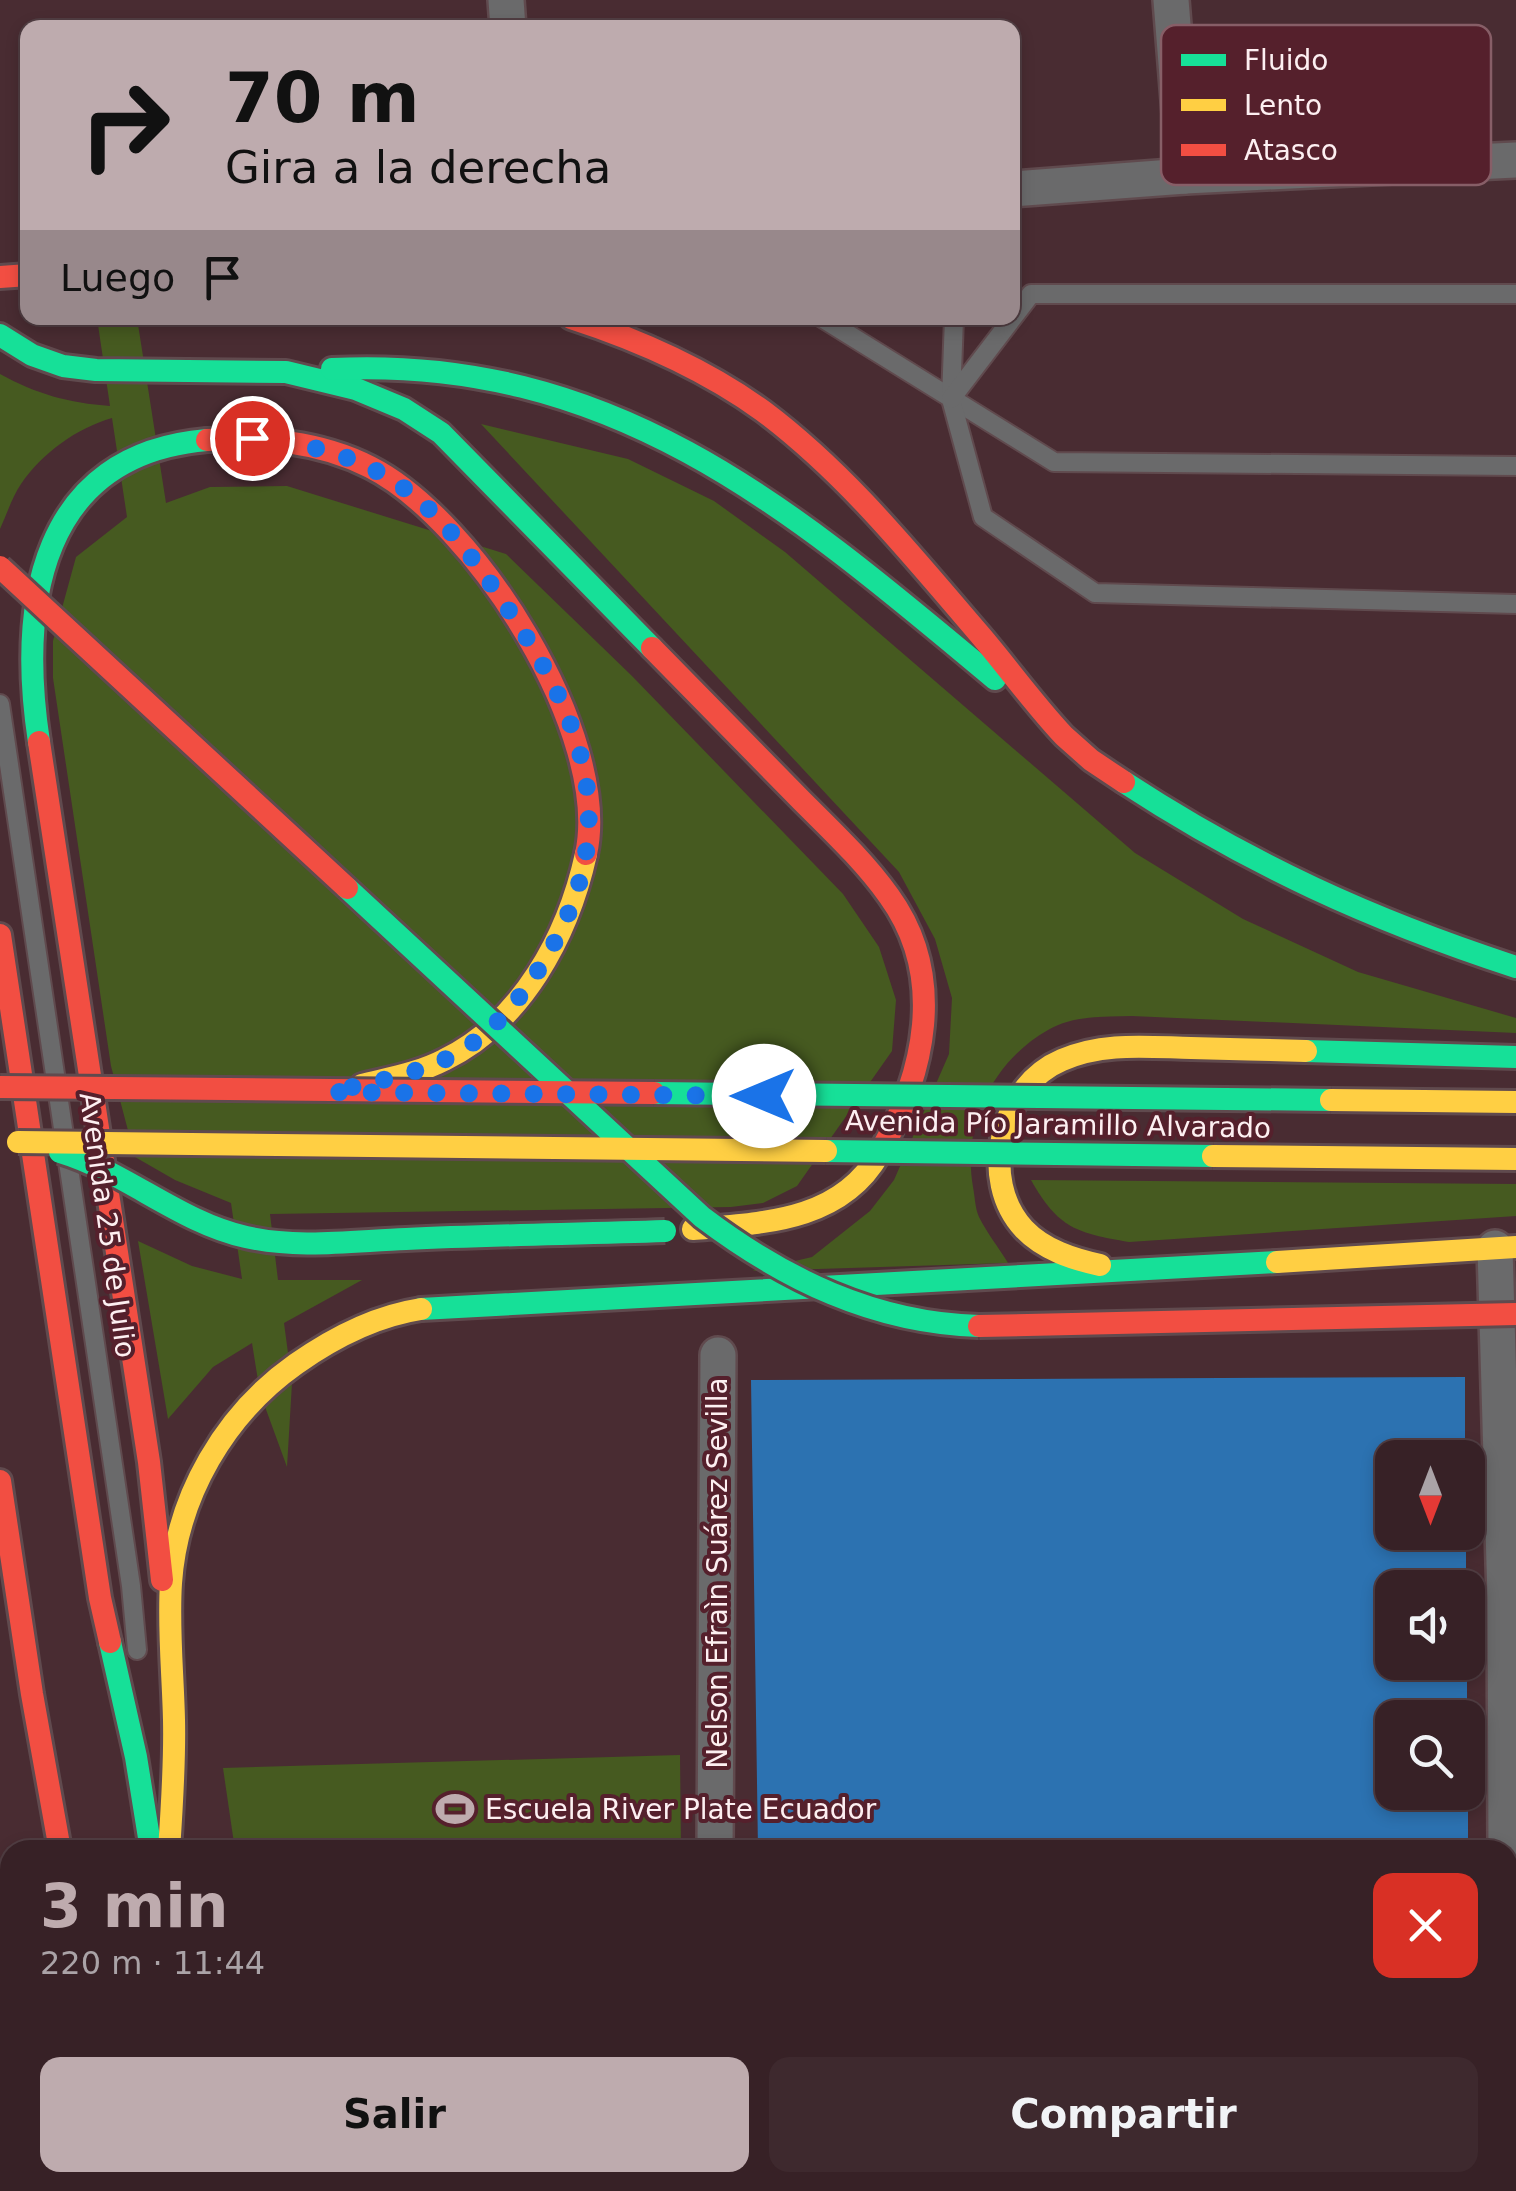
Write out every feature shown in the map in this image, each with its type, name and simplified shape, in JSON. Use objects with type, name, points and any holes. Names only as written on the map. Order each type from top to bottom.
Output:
[{"type":"main road","points":[[589,325],[657,352],[724,385],[793,436],[852,492],[1078,749]]},
{"type":"main road","points":[[0,335],[32,355],[63,366],[96,370],[286,372],[359,367],[474,378],[564,397],[628,421],[751,489],[916,612],[1078,749],[1172,815],[1260,867],[1354,910],[1516,968]]},
{"type":"main road","points":[[9,1142],[78,1156],[208,1225],[246,1237],[323,1242],[665,1231],[766,1223],[814,1212],[869,1170],[898,1119],[923,1044],[926,1001],[917,947],[891,898],[858,858],[441,433],[404,409],[356,389],[286,372]]},
{"type":"main road","points":[[170,1840],[174,1752],[169,1643],[148,1462],[33,701],[31,645],[37,594],[49,550],[70,510],[96,482],[126,459],[159,447],[252,438],[295,442],[342,455],[386,475],[421,500],[444,522],[484,573],[544,664],[570,716],[582,757],[589,808],[579,889],[554,946],[530,985],[497,1022],[449,1058],[402,1075],[330,1092]]},
{"type":"main road","points":[[0,567],[702,1218],[739,1246],[797,1280],[874,1310],[916,1320],[1022,1328],[1516,1314]]},
{"type":"main road","name":"Avenida 25 de Julio","points":[[0,935],[100,1598],[136,1756],[149,1840]]},
{"type":"main road","points":[[1133,1271],[1076,1261],[1044,1246],[1021,1227],[1007,1203],[1001,1138],[1017,1100],[1044,1069],[1075,1054],[1110,1046],[1516,1057]]},
{"type":"main road","name":"Avenida Pío Jaramillo Alvarado","points":[[0,1087],[1516,1102]]},
{"type":"main road","name":"Avenida Pío Jaramillo Alvarado","points":[[9,1142],[1516,1159]]},
{"type":"main road","points":[[169,1643],[172,1568],[192,1485],[216,1447],[278,1376],[307,1353],[404,1312],[1506,1248]]},
{"type":"main road","points":[[0,1481],[58,1840]]},
{"type":"street","points":[[1171,0],[1173,25]]},
{"type":"street","points":[[1491,161],[1516,160]]},
{"type":"street","points":[[1020,188],[1161,178]]},
{"type":"street","points":[[1506,1248],[1511,1694],[1507,1840]]},
{"type":"street","name":"Nelson Efraìn Suárez Sevilla","points":[[715,1840],[718,1356]]},
{"type":"lane","points":[[1020,308],[1031,294],[1516,294]]},
{"type":"lane","points":[[833,325],[1054,462],[1516,466]]},
{"type":"lane","points":[[954,325],[951,399],[983,517],[1095,593],[1516,604]]},
{"type":"lane","points":[[951,399],[1007,325]]},
{"type":"lane","name":"Avenida 25 de Julio","points":[[0,704],[131,1586],[138,1673],[129,1831]]},
{"type":"green space","points":[[98,325],[138,325],[166,503],[210,487],[287,486],[506,554],[632,676],[843,894],[879,947],[896,1000],[892,1051],[797,1186],[763,1203],[731,1207],[270,1214],[278,1280],[362,1280],[284,1323],[292,1383],[287,1467],[260,1393],[252,1343],[213,1367],[168,1419],[138,1241],[192,1266],[242,1279],[231,1203],[175,1180],[135,1157],[111,1066],[53,678],[53,641],[76,557],[127,517],[112,418],[73,435],[39,462],[18,489],[0,529],[0,374],[53,396],[110,406]]},
{"type":"green space","points":[[481,424],[628,459],[714,501],[785,552],[1135,853],[1243,919],[1358,972],[1516,1018],[1516,1033],[1132,1016],[1068,1022],[1048,1030],[1012,1059],[997,1077],[977,1118],[971,1163],[977,1210],[1008,1263],[752,1271],[812,1257],[870,1211],[894,1180],[949,1054],[952,998],[935,939],[899,872]]},
{"type":"green space","points":[[1031,1180],[1516,1184],[1516,1216],[1129,1242],[1070,1226],[1050,1209]]},
{"type":"green space","name":"Escuela River Plate Ecuador","points":[[680,1755],[681,1840],[234,1840],[223,1768]]},
{"type":"water","points":[[1465,1377],[1465,1440],[1375,1440],[1375,1550],[1466,1550],[1466,1570],[1375,1570],[1375,1680],[1467,1680],[1467,1700],[1375,1700],[1375,1810],[1468,1810],[1468,1840],[758,1840],[751,1380]]},
{"type":"traffic: fast","points":[[0,335],[32,355],[63,366],[96,370],[286,372],[356,389],[404,409],[441,433],[652,648]]},
{"type":"traffic: fast","points":[[332,369],[433,371],[526,388],[612,416],[694,455],[771,503],[846,557],[995,679]]},
{"type":"traffic: fast","points":[[39,742],[33,639],[39,589],[52,544],[75,505],[107,474],[151,451],[207,440]]},
{"type":"traffic: fast","points":[[1124,782],[1219,839],[1314,888],[1412,930],[1516,967]]},
{"type":"traffic: fast","points":[[347,888],[702,1217],[733,1239],[798,1278],[867,1307],[940,1323],[979,1326]]},
{"type":"traffic: fast","points":[[1306,1051],[1516,1057]]},
{"type":"traffic: fast","points":[[654,1093],[1331,1100]]},
{"type":"traffic: fast","points":[[826,1151],[1213,1156]]},
{"type":"traffic: fast","points":[[60,1152],[221,1230],[266,1241],[326,1243],[665,1231]]},
{"type":"traffic: fast","points":[[421,1309],[1277,1262]]},
{"type":"traffic: fast","points":[[110,1642],[136,1757],[149,1840]]},
{"type":"traffic: slow","points":[[362,1085],[434,1065],[472,1044],[497,1023],[538,974],[554,945],[586,854]]},
{"type":"traffic: slow","points":[[1100,1265],[1069,1257],[1041,1243],[1024,1229],[1010,1209],[999,1161],[1002,1136],[1023,1090],[1062,1060],[1093,1050],[1141,1047],[1306,1051]]},
{"type":"traffic: slow","points":[[1331,1100],[1516,1102]]},
{"type":"traffic: slow","points":[[18,1142],[826,1151]]},
{"type":"traffic: slow","points":[[693,1229],[772,1221],[821,1206],[843,1194],[879,1154]]},
{"type":"traffic: slow","points":[[1213,1156],[1516,1159]]},
{"type":"traffic: slow","points":[[1277,1262],[1516,1247]]},
{"type":"traffic: slow","points":[[170,1840],[174,1736],[171,1583],[175,1551],[194,1489],[227,1432],[270,1384],[340,1337],[387,1317],[421,1309]]},
{"type":"traffic: jam","points":[[0,277],[20,276]]},
{"type":"traffic: jam","points":[[591,325],[695,369],[741,396],[794,436],[851,489],[904,547],[1064,736],[1124,782]]},
{"type":"traffic: jam","points":[[207,440],[290,443],[351,458],[410,494],[452,533],[491,581],[527,636],[557,693],[578,751],[588,805],[586,854]]},
{"type":"traffic: jam","points":[[0,567],[347,888]]},
{"type":"traffic: jam","points":[[652,648],[858,858],[889,896],[907,927],[918,959],[923,1025],[908,1091],[879,1154]]},
{"type":"traffic: jam","points":[[39,742],[149,1462],[162,1580]]},
{"type":"traffic: jam","points":[[0,935],[100,1598],[110,1642]]},
{"type":"traffic: jam","points":[[0,1087],[654,1093]]},
{"type":"traffic: jam","points":[[979,1326],[1516,1314]]},
{"type":"traffic: jam","points":[[0,1481],[58,1840]]},
{"type":"place","name":"Escuela River Plate Ecuador","points":[[455,1809]]},
{"type":"route","points":[[252,438],[295,442],[342,455],[386,475],[444,522],[484,573],[544,664],[570,716],[582,757],[589,808],[585,860],[575,903],[530,985],[497,1022],[449,1058],[402,1075],[330,1092],[764,1096]]}]
